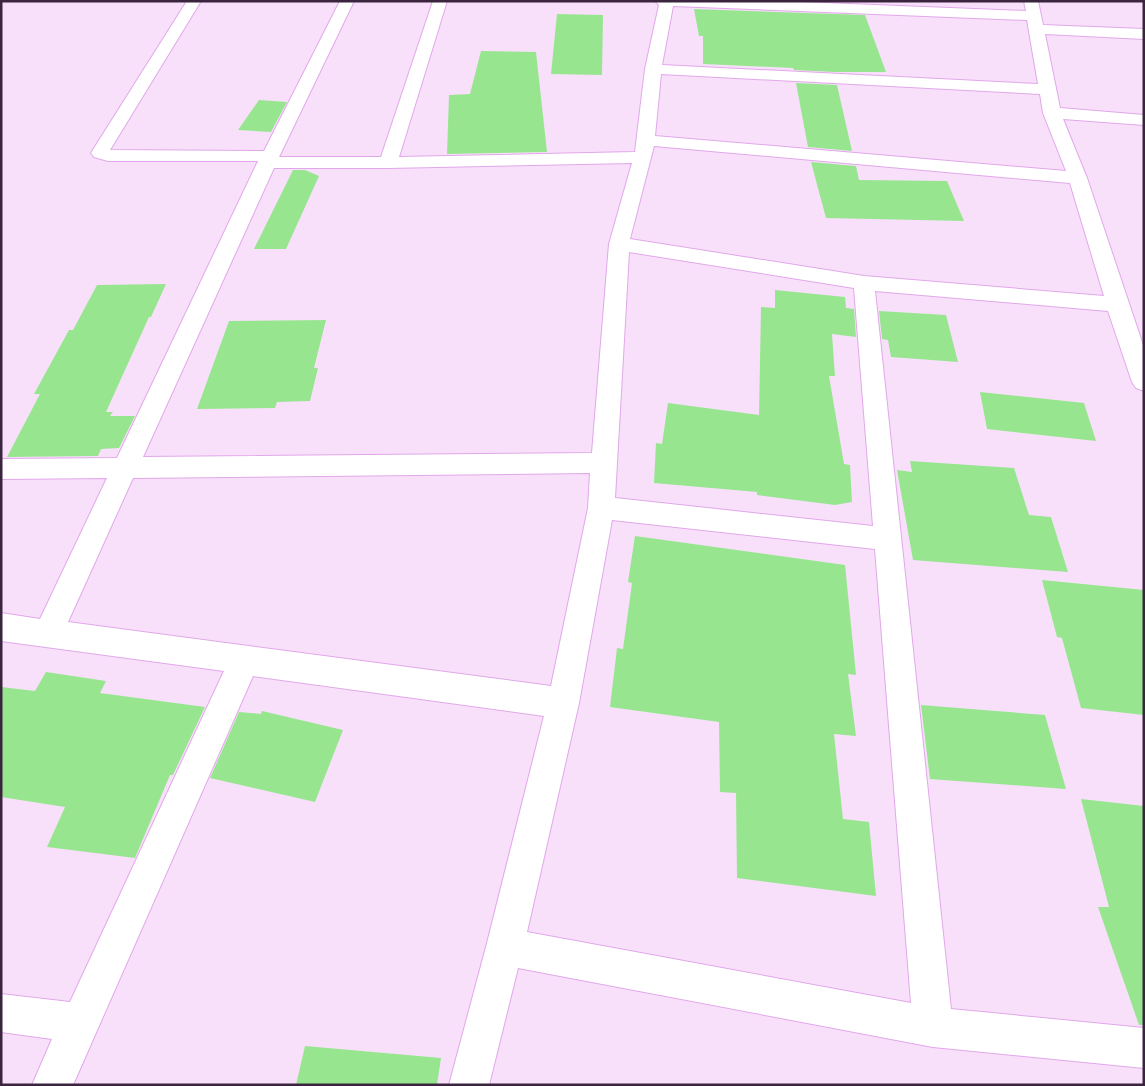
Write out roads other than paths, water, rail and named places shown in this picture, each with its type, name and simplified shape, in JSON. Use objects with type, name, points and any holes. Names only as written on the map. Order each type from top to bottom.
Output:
[{"type":"street","points":[[194,1],[100,153],[108,156],[268,159],[388,164],[644,148],[1078,178]]},
{"type":"street","points":[[48,634],[268,159],[347,1]]},
{"type":"street","points":[[388,164],[440,1]]},
{"type":"street","points":[[662,1],[1034,16],[1144,34]]},
{"type":"street","points":[[469,1085],[563,703],[601,508],[619,244],[644,148],[653,69],[667,1]]},
{"type":"street","points":[[1034,16],[1052,113],[1078,178],[1116,304],[1144,382]]},
{"type":"street","points":[[653,69],[1047,89]]},
{"type":"street","points":[[1052,113],[1144,120]]},
{"type":"street","points":[[619,244],[864,283],[1116,304]]},
{"type":"street","points":[[864,283],[934,1027]]},
{"type":"street","points":[[1,469],[604,463]]},
{"type":"street","points":[[601,508],[887,539]]},
{"type":"street","points":[[1,627],[563,703]]},
{"type":"street","points":[[52,1085],[245,660]]},
{"type":"street","points":[[504,947],[934,1027],[1144,1048]]},
{"type":"street","points":[[1,1013],[81,1023]]}]
